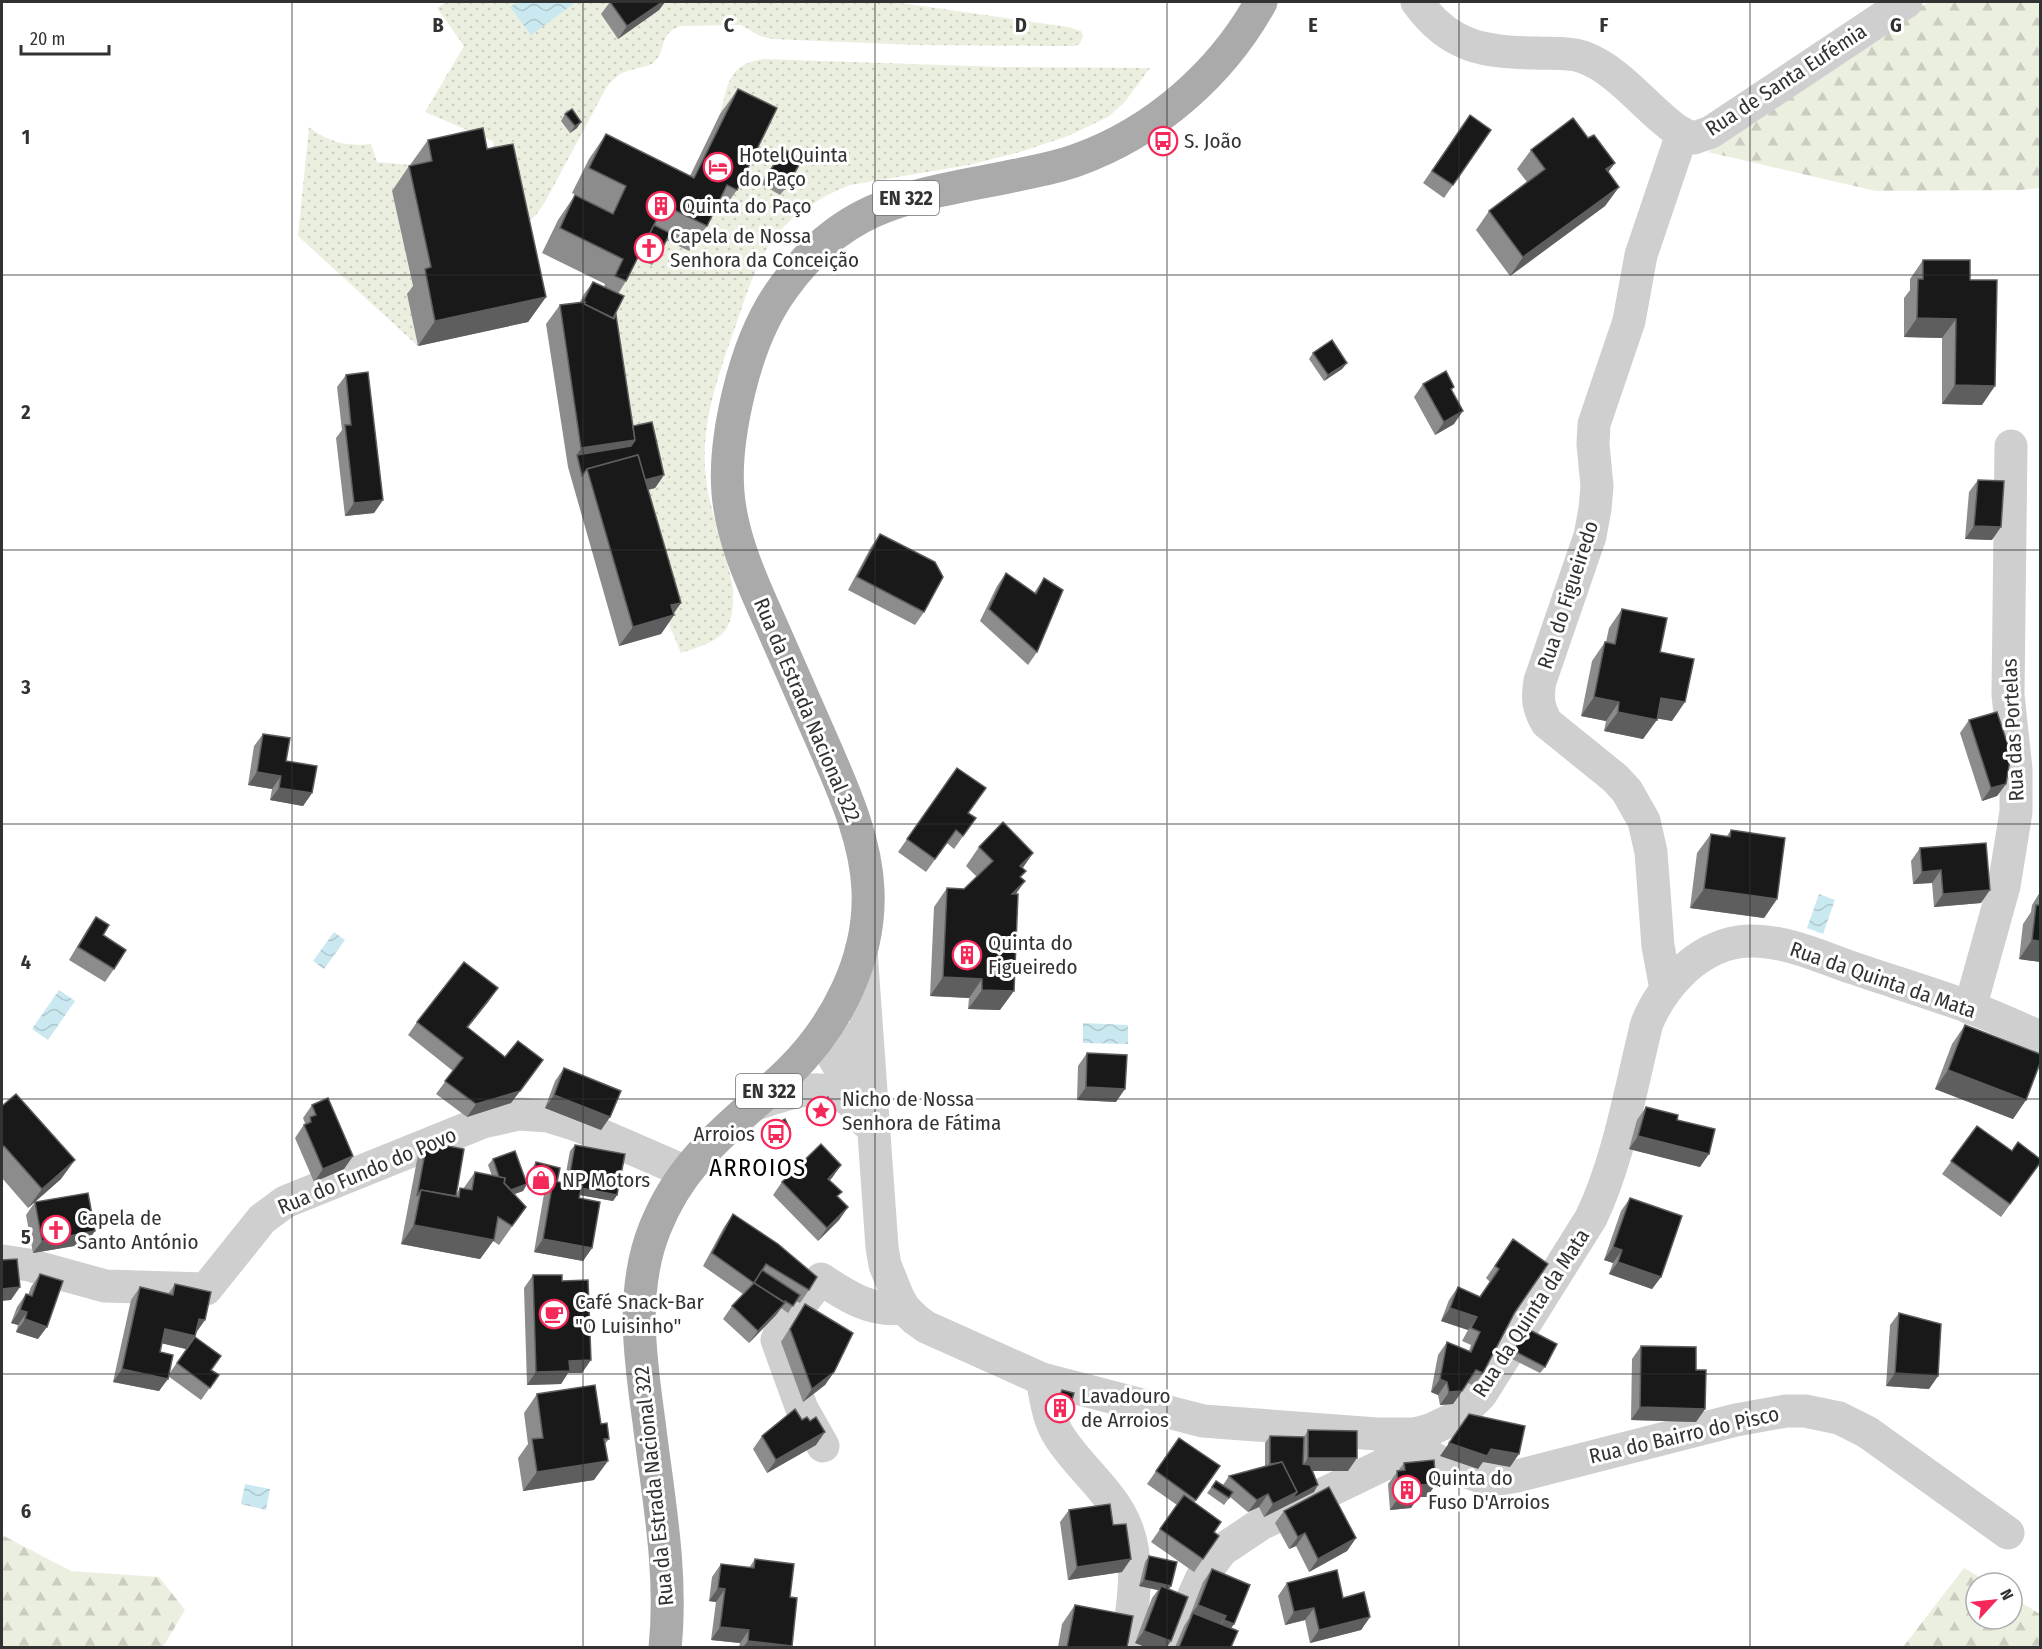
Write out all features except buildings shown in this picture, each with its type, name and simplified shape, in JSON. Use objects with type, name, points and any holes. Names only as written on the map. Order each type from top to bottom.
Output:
[{"type":"main road","name":"Rua da Estrada Nacional 322","points":[[665,1647],[668,1578],[644,1388],[639,1312],[642,1276],[650,1242],[662,1210],[701,1152],[791,1070],[821,1035],[843,998],[861,950],[867,922],[868,892],[857,830],[837,774],[738,543],[728,498],[727,467],[730,433],[744,370],[768,311],[795,274],[827,239],[851,222],[898,200],[1077,160],[1125,138],[1161,114],[1199,83],[1236,41],[1261,2]]},
{"type":"street","name":"Rua de Santa Eufémia","points":[[1418,2],[1444,31],[1468,45],[1496,52],[1568,54],[1593,62],[1619,80],[1672,128],[1694,138],[1711,132],[1906,2]]},
{"type":"street","name":"Rua do Figueiredo","points":[[1666,988],[1658,946],[1651,852],[1644,821],[1627,791],[1615,778],[1546,723],[1540,712],[1537,697],[1540,681],[1592,529],[1597,486],[1593,444],[1594,424],[1629,321],[1641,255],[1682,134]]},
{"type":"street","name":"Rua das Portelas","points":[[1970,1008],[2004,886],[2016,812],[2016,779],[2008,695],[2011,446]]},
{"type":"street","name":"Rua da Quinta da Mata","points":[[861,950],[871,1084],[872,1138],[885,1264],[904,1308],[915,1319],[926,1327],[1042,1379],[1203,1421],[1377,1434],[1415,1434],[1430,1430],[1459,1416],[1481,1394],[1591,1218],[1611,1164],[1647,1023],[1654,1006],[1666,988],[1706,954],[1737,942],[1751,941],[1802,951],[1970,1008],[2040,1037]]},
{"type":"street","points":[[871,1084],[849,1042],[836,1035],[821,1035],[849,1084],[872,1138]]},
{"type":"street","points":[[753,1105],[808,1090],[826,1089],[847,1098],[859,1110],[872,1138]]},
{"type":"street","name":"Rua do Fundo do Povo","points":[[5,1253],[105,1286],[206,1289],[262,1219],[285,1202],[483,1122],[519,1114],[548,1116],[572,1123],[686,1172]]},
{"type":"street","points":[[823,1446],[802,1409],[778,1344],[779,1332],[821,1279],[862,1304],[884,1309],[904,1308]]},
{"type":"street","points":[[1042,1379],[1055,1429],[1065,1445],[1117,1509],[1128,1530],[1133,1553],[1134,1579],[1127,1647]]},
{"type":"street","name":"Rua do Bairro do Pisco","points":[[1415,1434],[1425,1451],[1437,1461],[1477,1476],[1500,1479],[1744,1418],[1786,1411],[1822,1413],[1867,1431],[2008,1533]]},
{"type":"street","points":[[1170,1647],[1203,1575],[1221,1550],[1261,1524],[1383,1465],[1397,1454],[1415,1434]]},
{"type":"green space","points":[[446,2],[894,2],[1068,27],[1081,31],[1083,36],[1080,44],[1074,46],[915,45],[772,39],[760,36],[741,25],[680,26],[673,29],[665,38],[660,54],[653,63],[621,74],[608,86],[545,202],[535,216],[528,221],[495,169],[493,141],[425,112],[464,46],[437,8]]},
{"type":"green space","points":[[1928,2],[2040,2],[2040,188],[1876,191],[1708,152]]},
{"type":"green space","points":[[764,59],[1001,67],[1150,68],[1124,103],[1108,117],[1068,136],[1020,152],[969,165],[850,185],[829,194],[783,227],[769,245],[758,265],[745,297],[719,374],[706,430],[707,485],[733,589],[731,617],[722,634],[706,644],[681,653],[668,622],[619,440],[603,334],[609,306],[633,256],[665,239],[689,251],[759,133],[720,114],[728,85],[736,71],[743,65]]},
{"type":"green space","points":[[309,127],[338,142],[354,145],[371,144],[377,162],[410,165],[415,186],[392,191],[414,292],[407,294],[418,346],[298,236]]},
{"type":"green space","points":[[2,1535],[71,1571],[159,1577],[185,1610],[163,1647],[2,1647]]},
{"type":"green space","points":[[1964,1568],[1969,1571],[1964,1571],[1964,1631],[2024,1631],[2024,1604],[2040,1614],[2040,1647],[1903,1647]]},
{"type":"water","points":[[518,2],[576,2],[531,35],[510,7]]},
{"type":"water","points":[[1819,894],[1835,900],[1823,934],[1807,928]]},
{"type":"water","points":[[334,932],[345,940],[324,969],[313,961]]},
{"type":"water","points":[[59,990],[75,1001],[48,1040],[32,1029]]},
{"type":"water","points":[[1083,1023],[1128,1025],[1128,1044],[1083,1043]]},
{"type":"water","points":[[245,1484],[270,1489],[266,1510],[241,1504]]},
{"type":"place","name":"S. João","points":[[1163,141]]},
{"type":"place","name":"Hotel Quinta do Paço","points":[[718,167]]},
{"type":"place","name":"Quinta do Paço","points":[[661,206]]},
{"type":"place","name":"Capela de Nossa Senhora da Conceição","points":[[649,248]]},
{"type":"place","name":"Quinta do Figueiredo","points":[[967,955]]},
{"type":"place","name":"Nicho de Nossa Senhora de Fátima","points":[[821,1111]]},
{"type":"place","name":"Arroios","points":[[776,1134]]},
{"type":"place","name":"NP Motors","points":[[541,1180]]},
{"type":"place","name":"Capela de Santo António","points":[[56,1230]]},
{"type":"place","name":"Café Snack-Bar \"O Luisinho\"","points":[[554,1314]]},
{"type":"place","name":"Lavadouro de Arroios","points":[[1060,1408]]},
{"type":"place","name":"Quinta do Fuso D'Arroios","points":[[1407,1490]]},
{"type":"district","name":"ARROIOS","points":[[758,1168]]}]
